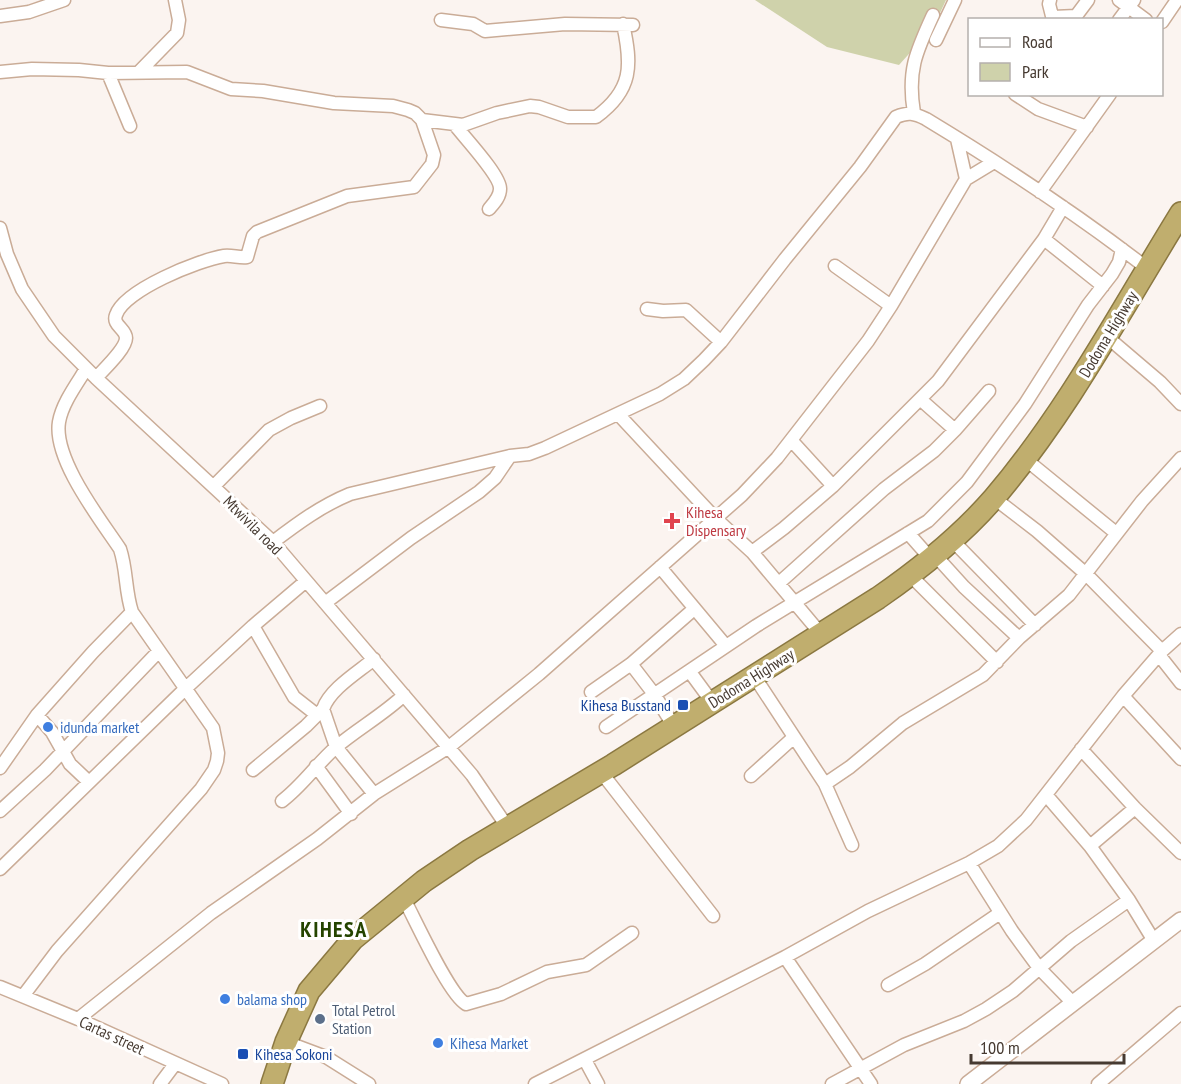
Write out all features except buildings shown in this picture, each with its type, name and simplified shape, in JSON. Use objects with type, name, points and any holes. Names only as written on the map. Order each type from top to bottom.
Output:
[{"type":"highway","name":"Dodoma Highway","points":[[272,1084],[286,1042],[309,991],[353,939],[404,898],[443,868],[821,634],[910,575],[952,541],[994,498],[1068,400],[1181,213]]},
{"type":"street","points":[[0,16],[29,12],[64,0]]},
{"type":"street","points":[[138,73],[177,33],[179,20],[175,0]]},
{"type":"street","points":[[936,40],[955,0]]},
{"type":"street","points":[[1047,1],[1053,18],[1076,16],[1088,0]]},
{"type":"street","points":[[1163,19],[1177,0]]},
{"type":"street","points":[[1120,18],[1127,2],[1144,18]]},
{"type":"street","points":[[914,113],[911,80],[913,63],[933,15]]},
{"type":"street","points":[[422,120],[463,124],[497,113],[530,106],[568,117],[596,117],[616,97],[627,74],[630,54],[628,24],[565,24],[485,31],[473,24],[441,20]]},
{"type":"street","points":[[0,72],[32,69],[108,74],[187,72],[231,89],[263,91],[334,103],[393,106],[415,113],[422,120],[432,148],[433,160],[424,176],[414,186],[407,189],[374,191],[347,196],[328,203],[257,232],[253,236],[247,257],[224,256],[210,260],[180,271],[137,292],[115,316],[115,321],[126,334],[126,343],[96,378]]},
{"type":"street","points":[[108,74],[130,126]]},
{"type":"street","points":[[1018,96],[1038,109],[1087,127]]},
{"type":"street","points":[[1040,192],[1109,96]]},
{"type":"street","points":[[273,542],[311,513],[350,494],[510,456],[529,454],[660,394],[684,379],[721,342],[860,167],[896,117],[914,113],[1063,207],[1148,269]]},
{"type":"street","points":[[455,124],[497,177],[501,191],[498,199],[489,208]]},
{"type":"street","points":[[957,139],[966,180]]},
{"type":"street","points":[[78,1019],[211,913],[351,814],[374,794],[449,747],[539,674],[761,476],[837,383],[891,306],[966,180],[994,162]]},
{"type":"street","points":[[752,552],[833,486],[938,381],[1044,239],[1063,207]]},
{"type":"street","name":"Mtwivila road","points":[[0,228],[7,254],[22,289],[54,336],[86,369],[273,542],[449,747],[472,775],[508,828]]},
{"type":"street","points":[[1044,239],[1103,286]]},
{"type":"street","points":[[606,727],[726,646],[928,521],[967,482],[1025,404],[1074,326],[1119,262],[1122,249]]},
{"type":"street","points":[[835,266],[891,306]]},
{"type":"street","points":[[647,309],[686,310],[721,342]]},
{"type":"street","points":[[1106,336],[1160,382],[1181,404]]},
{"type":"street","points":[[23,996],[57,951],[194,798],[214,770],[218,753],[213,728],[132,612],[120,549],[71,472],[58,438],[60,416],[86,369]]},
{"type":"street","points":[[779,583],[884,489],[911,470],[956,430],[989,391]]},
{"type":"street","points":[[920,399],[956,430]]},
{"type":"street","points":[[214,486],[269,430],[320,406]]},
{"type":"street","points":[[618,414],[715,518],[752,552],[821,634]]},
{"type":"street","points":[[791,440],[833,486]]},
{"type":"street","points":[[325,603],[411,538],[479,492],[495,478],[510,456]]},
{"type":"street","points":[[1024,458],[1116,533]]},
{"type":"street","points":[[825,784],[850,767],[903,723],[983,675],[1019,638],[1069,595],[1116,533],[1181,458]]},
{"type":"street","points":[[994,498],[1037,531],[1086,574],[1161,653],[1181,683]]},
{"type":"street","points":[[908,533],[1019,638]]},
{"type":"street","points":[[952,541],[1035,625]]},
{"type":"street","points":[[660,567],[726,646]]},
{"type":"street","points":[[910,575],[996,662]]},
{"type":"street","points":[[0,869],[186,688],[306,581]]},
{"type":"street","points":[[591,692],[631,664],[694,609]]},
{"type":"street","points":[[0,768],[37,716],[93,652],[132,612]]},
{"type":"street","points":[[253,626],[294,697],[320,712],[336,747],[374,794]]},
{"type":"street","points":[[535,1084],[785,957],[868,911],[969,863],[998,846],[1047,796],[1123,696],[1181,634]]},
{"type":"street","points":[[0,811],[62,752],[158,652]]},
{"type":"street","points":[[252,770],[320,712],[335,692],[374,659]]},
{"type":"street","points":[[631,664],[654,694],[673,725]]},
{"type":"street","points":[[690,672],[712,702]]},
{"type":"street","points":[[754,676],[825,784],[852,845]]},
{"type":"street","points":[[282,801],[297,789],[336,747],[386,712],[404,695]]},
{"type":"street","points":[[1123,696],[1181,759]]},
{"type":"street","points":[[37,716],[52,732],[70,764],[89,782]]},
{"type":"street","points":[[750,776],[793,738]]},
{"type":"street","points":[[1081,749],[1135,808],[1181,852]]},
{"type":"street","points":[[316,766],[351,814]]},
{"type":"street","points":[[601,772],[713,916]]},
{"type":"street","points":[[1047,796],[1090,846],[1129,900],[1154,941]]},
{"type":"street","points":[[1090,846],[1135,808]]},
{"type":"street","points":[[969,863],[1000,913],[1040,968],[1073,1004]]},
{"type":"street","points":[[404,898],[445,976],[458,998],[466,1004],[501,994],[547,972],[586,964],[632,933]]},
{"type":"street","points":[[832,1084],[904,1045],[964,1021],[986,1009],[1013,991],[1071,941],[1129,900]]},
{"type":"street","points":[[888,985],[925,964],[1000,913]]},
{"type":"street","points":[[968,1084],[1181,920]]},
{"type":"street","points":[[785,957],[872,1084]]},
{"type":"street","name":"Cartas street","points":[[0,987],[78,1019],[222,1084]]},
{"type":"street","points":[[1098,1084],[1181,1013]]},
{"type":"street","points":[[286,1042],[326,1057],[369,1084]]},
{"type":"street","points":[[585,1060],[598,1084]]},
{"type":"street","points":[[160,1084],[175,1064]]},
{"type":"green space","points":[[755,0],[946,0],[934,26],[899,65],[827,47]]},
{"type":"place","name":"Kihesa Dispensary","points":[[672,521]]},
{"type":"place","name":"Kihesa Busstand","points":[[683,705]]},
{"type":"place","name":"idunda market","points":[[48,727]]},
{"type":"place","name":"balama shop","points":[[225,999]]},
{"type":"place","name":"Total Petrol Station","points":[[320,1019]]},
{"type":"place","name":"Kihesa Market","points":[[438,1043]]},
{"type":"place","name":"Kihesa Sokoni","points":[[243,1054]]},
{"type":"district","name":"KIHESA","points":[[334,929]]}]
